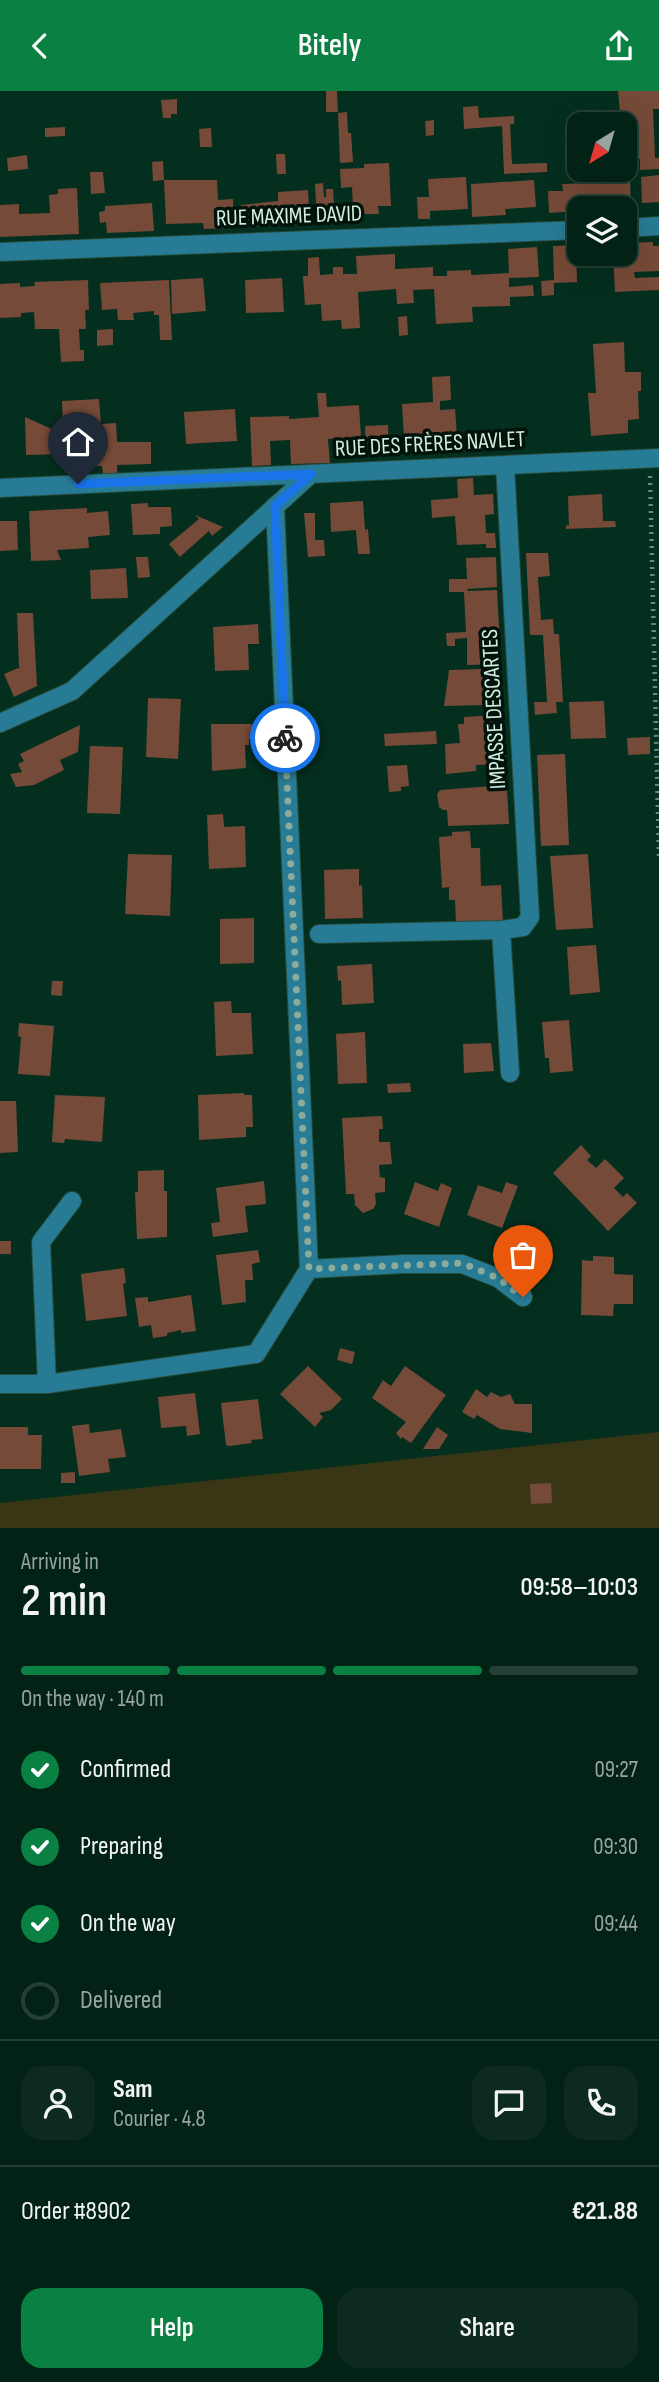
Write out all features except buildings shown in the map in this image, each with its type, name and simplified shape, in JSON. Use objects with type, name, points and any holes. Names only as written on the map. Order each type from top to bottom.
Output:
[{"type":"street","points":[[637,227],[659,226]]},
{"type":"street","name":"RUE MAXIME DAVID","points":[[0,252],[567,230]]},
{"type":"street","name":"RUE DES FRÈRES NAVLET","points":[[0,723],[72,691],[311,474],[654,458]]},
{"type":"street","name":"IMPASSE DESCARTES","points":[[319,934],[501,930],[523,927],[530,917],[505,465]]},
{"type":"street","points":[[0,488],[311,474]]},
{"type":"street","points":[[0,1384],[47,1384],[256,1354],[309,1269],[275,506]]},
{"type":"street","points":[[501,930],[510,1073]]},
{"type":"street","points":[[47,1384],[41,1242],[72,1201]]},
{"type":"street","points":[[309,1269],[462,1263],[498,1278],[523,1297]]},
{"type":"path","points":[[654,458],[659,857]]},
{"type":"shaded area","points":[[659,1432],[659,1528],[0,1528],[0,1503]]},
{"type":"way so far","points":[[285,738],[309,1269],[462,1263],[498,1278],[523,1297]]},
{"type":"route","points":[[78,484],[311,474],[275,506],[285,738]]}]
